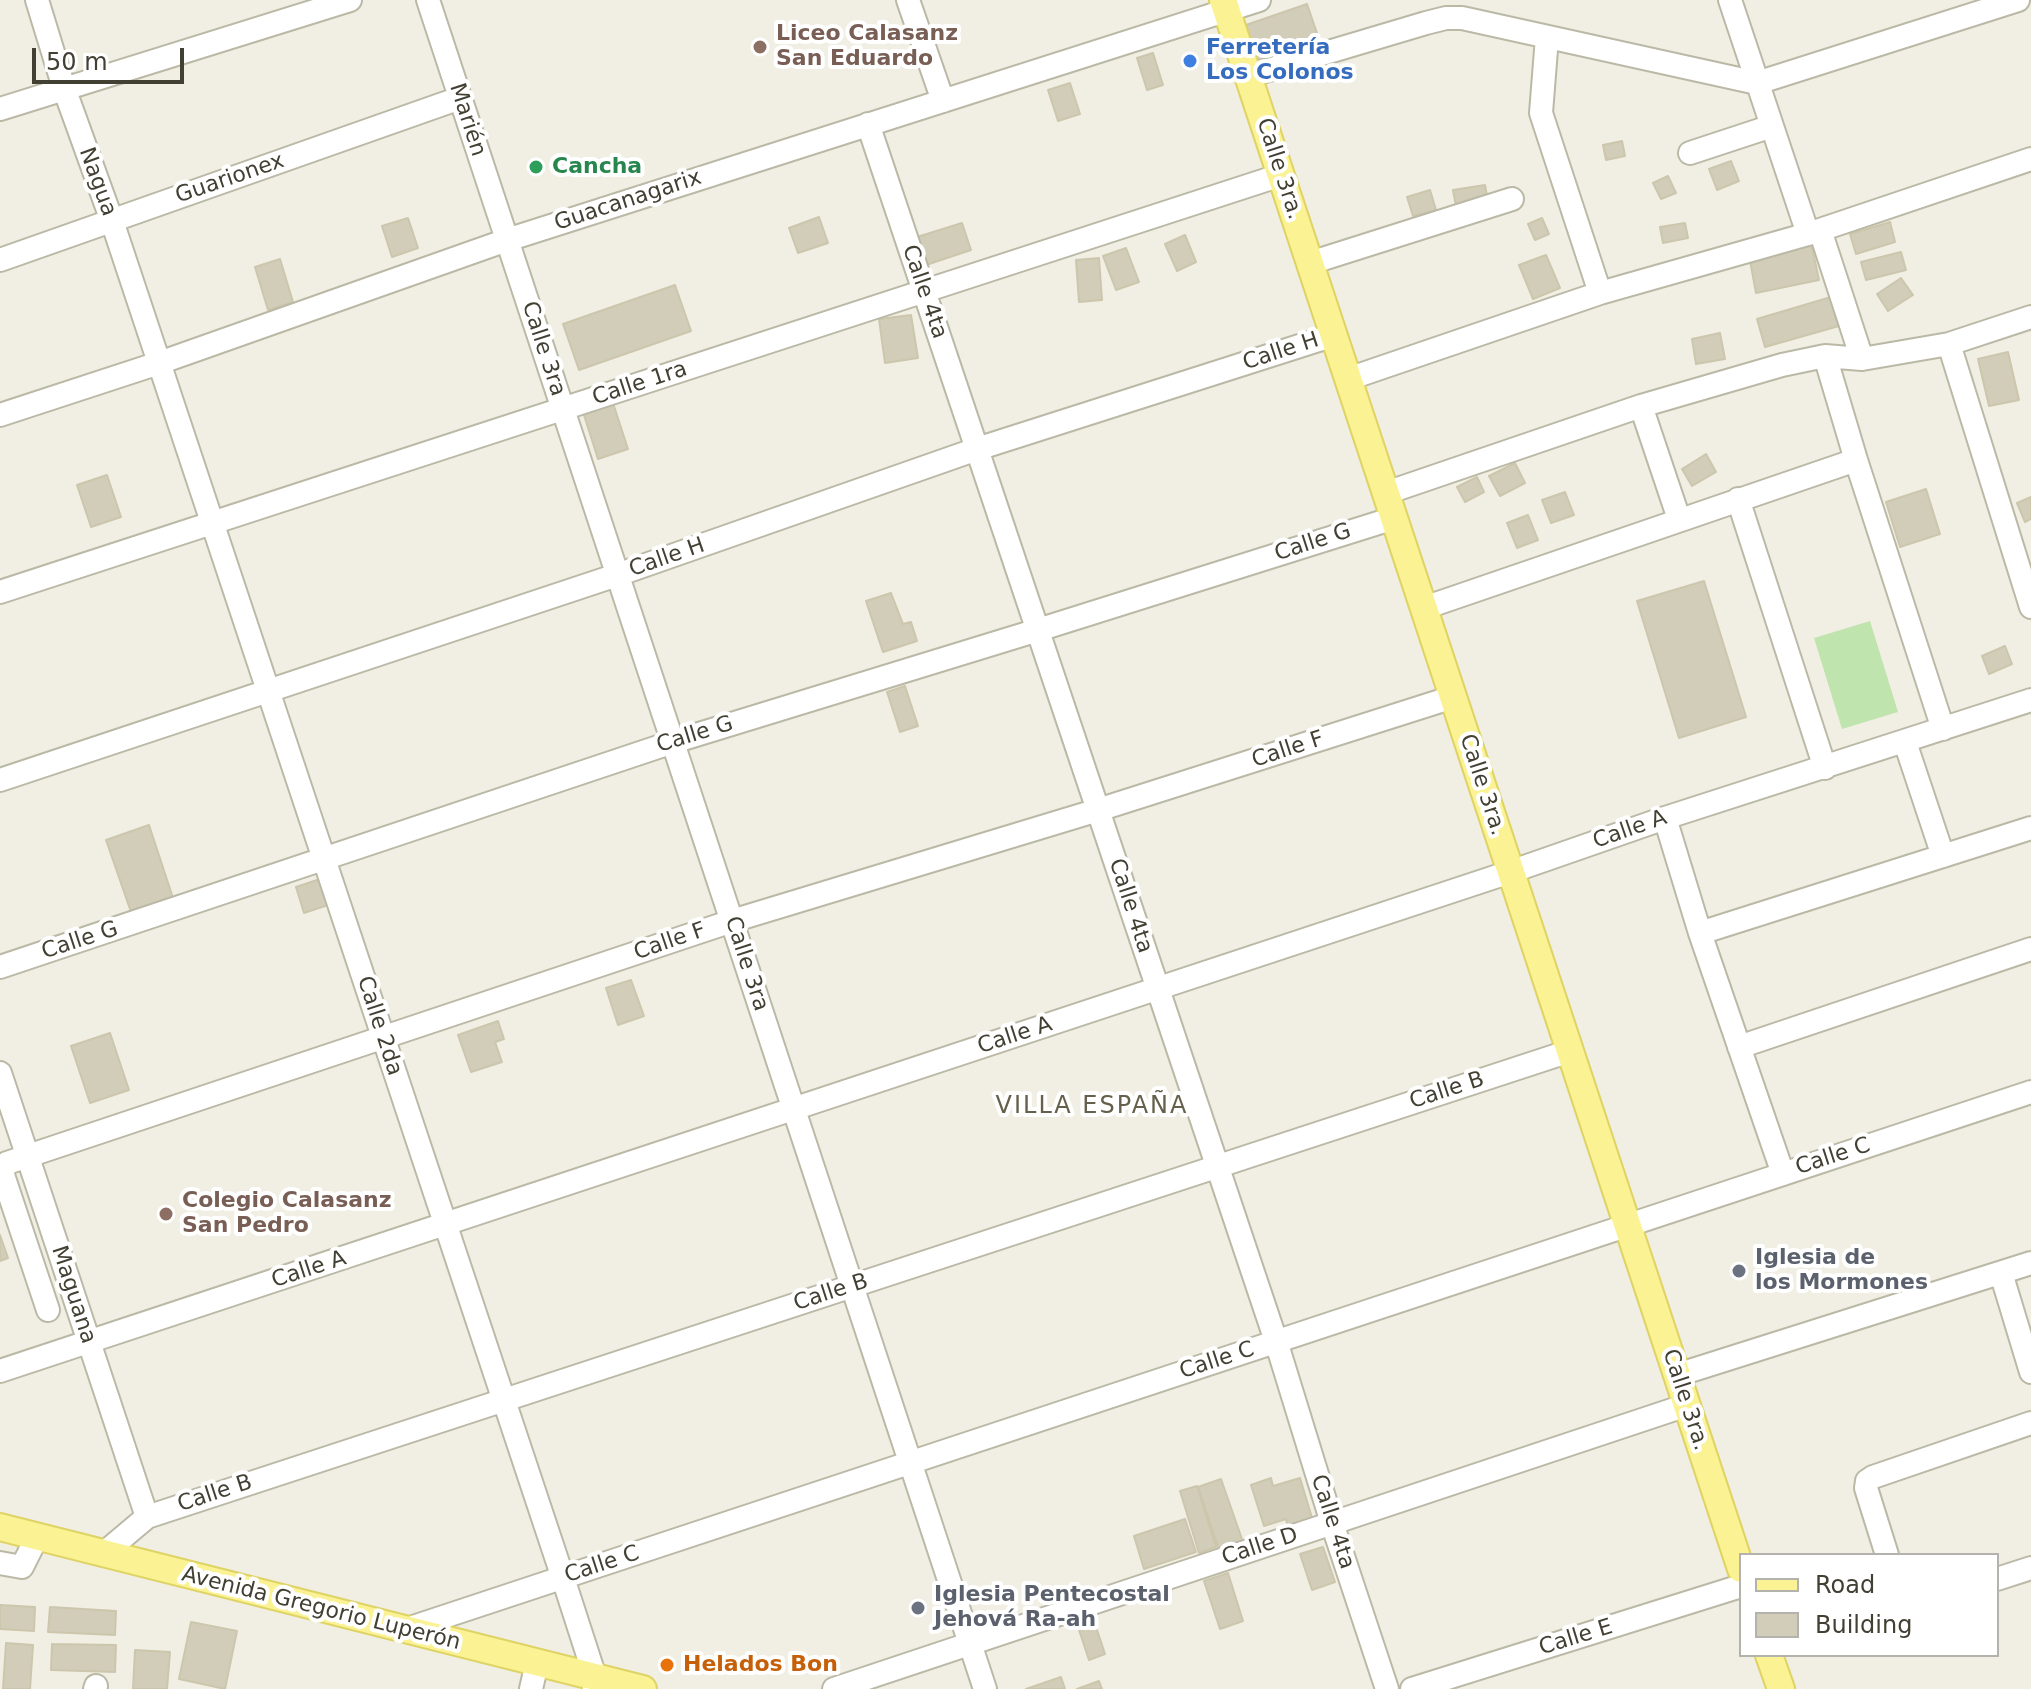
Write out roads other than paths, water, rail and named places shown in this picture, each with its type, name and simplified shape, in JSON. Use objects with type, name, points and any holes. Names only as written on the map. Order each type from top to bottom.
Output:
[{"type":"main road","name":"Calle 3ra.","points":[[1225,6],[1739,1563]]},
{"type":"main road","name":"Avenida Gregorio Luperón","points":[[0,1527],[537,1663],[595,1683],[643,1689]]},
{"type":"main road","points":[[1770,1657],[1781,1689]]},
{"type":"street","name":"Nagua","points":[[37,0],[64,88],[159,363]]},
{"type":"street","points":[[0,109],[350,0]]},
{"type":"street","name":"Marién","points":[[428,0],[507,240]]},
{"type":"street","points":[[908,0],[943,101]]},
{"type":"street","name":"Guacanagarix","points":[[0,415],[159,363],[507,240],[943,101],[1225,6],[1259,0]]},
{"type":"street","points":[[1730,0],[1772,126],[1862,359]]},
{"type":"street","points":[[1248,76],[1446,18],[1462,18],[1757,83],[2018,0]]},
{"type":"street","points":[[1547,37],[1541,113],[1600,293]]},
{"type":"street","name":"Guarionex","points":[[0,260],[460,98]]},
{"type":"street","name":"Calle 4ta","points":[[868,124],[1218,1166],[1387,1689]]},
{"type":"street","points":[[1690,153],[1772,126]]},
{"type":"street","points":[[1348,379],[1600,293],[1814,232],[2031,159]]},
{"type":"street","name":"Calle 1ra","points":[[0,592],[1281,175]]},
{"type":"street","points":[[1310,263],[1512,199]]},
{"type":"street","name":"Calle 3ra","points":[[507,240],[985,1689]]},
{"type":"street","name":"Calle G","points":[[0,967],[673,742],[1038,630],[1390,505],[1641,406],[1782,365],[1825,356],[1862,359],[1949,344],[2031,317]]},
{"type":"street","name":"Calle H","points":[[0,780],[617,575],[977,449],[1334,335]]},
{"type":"street","points":[[1949,344],[2031,607]]},
{"type":"street","points":[[1825,356],[1943,729]]},
{"type":"street","name":"Calle 2da","points":[[159,363],[563,1578],[595,1683]]},
{"type":"street","points":[[1641,406],[1679,519]]},
{"type":"street","points":[[1424,608],[1856,460]]},
{"type":"street","points":[[1738,499],[1825,768]]},
{"type":"street","name":"Calle F","points":[[28,1156],[732,921],[1098,810],[1453,697]]},
{"type":"street","name":"Calle A","points":[[0,1371],[1665,818],[2031,700]]},
{"type":"street","points":[[1905,742],[1943,856]]},
{"type":"street","points":[[1665,818],[1700,933],[1783,1174]]},
{"type":"street","points":[[1700,933],[2031,828]]},
{"type":"street","points":[[1739,1047],[2031,949]]},
{"type":"street","name":"Calle B","points":[[103,1554],[147,1517],[1570,1051]]},
{"type":"street","name":"Maguana","points":[[0,1073],[147,1517]]},
{"type":"street","name":"Calle C","points":[[404,1630],[2031,1092]]},
{"type":"street","points":[[28,1156],[7,1163],[2,1172],[48,1310]]},
{"type":"street","points":[[1677,1375],[2031,1263]]},
{"type":"street","points":[[2001,1273],[2031,1372]]},
{"type":"street","name":"Calle D","points":[[834,1689],[1687,1405]]},
{"type":"street","points":[[1886,1553],[1866,1488],[1867,1481],[2031,1423]]},
{"type":"street","points":[[0,1563],[22,1567],[37,1537]]},
{"type":"street","points":[[1999,1578],[2031,1568]]},
{"type":"street","name":"Calle E","points":[[1412,1689],[1739,1587]]},
{"type":"street","points":[[531,1689],[537,1663]]},
{"type":"place","name":"Liceo Calasanz San Eduardo","points":[[760,47]]},
{"type":"place","name":"Ferretería Los Colonos","points":[[1190,61]]},
{"type":"place","name":"Cancha","points":[[536,167]]},
{"type":"place","name":"Colegio Calasanz San Pedro","points":[[166,1214]]},
{"type":"place","name":"Iglesia de los Mormones","points":[[1739,1271]]},
{"type":"place","name":"Iglesia Pentecostal Jehová Ra-ah","points":[[918,1608]]},
{"type":"place","name":"Helados Bon","points":[[667,1665]]},
{"type":"district","name":"VILLA ESPAÑA","points":[[1092,1107]]}]
